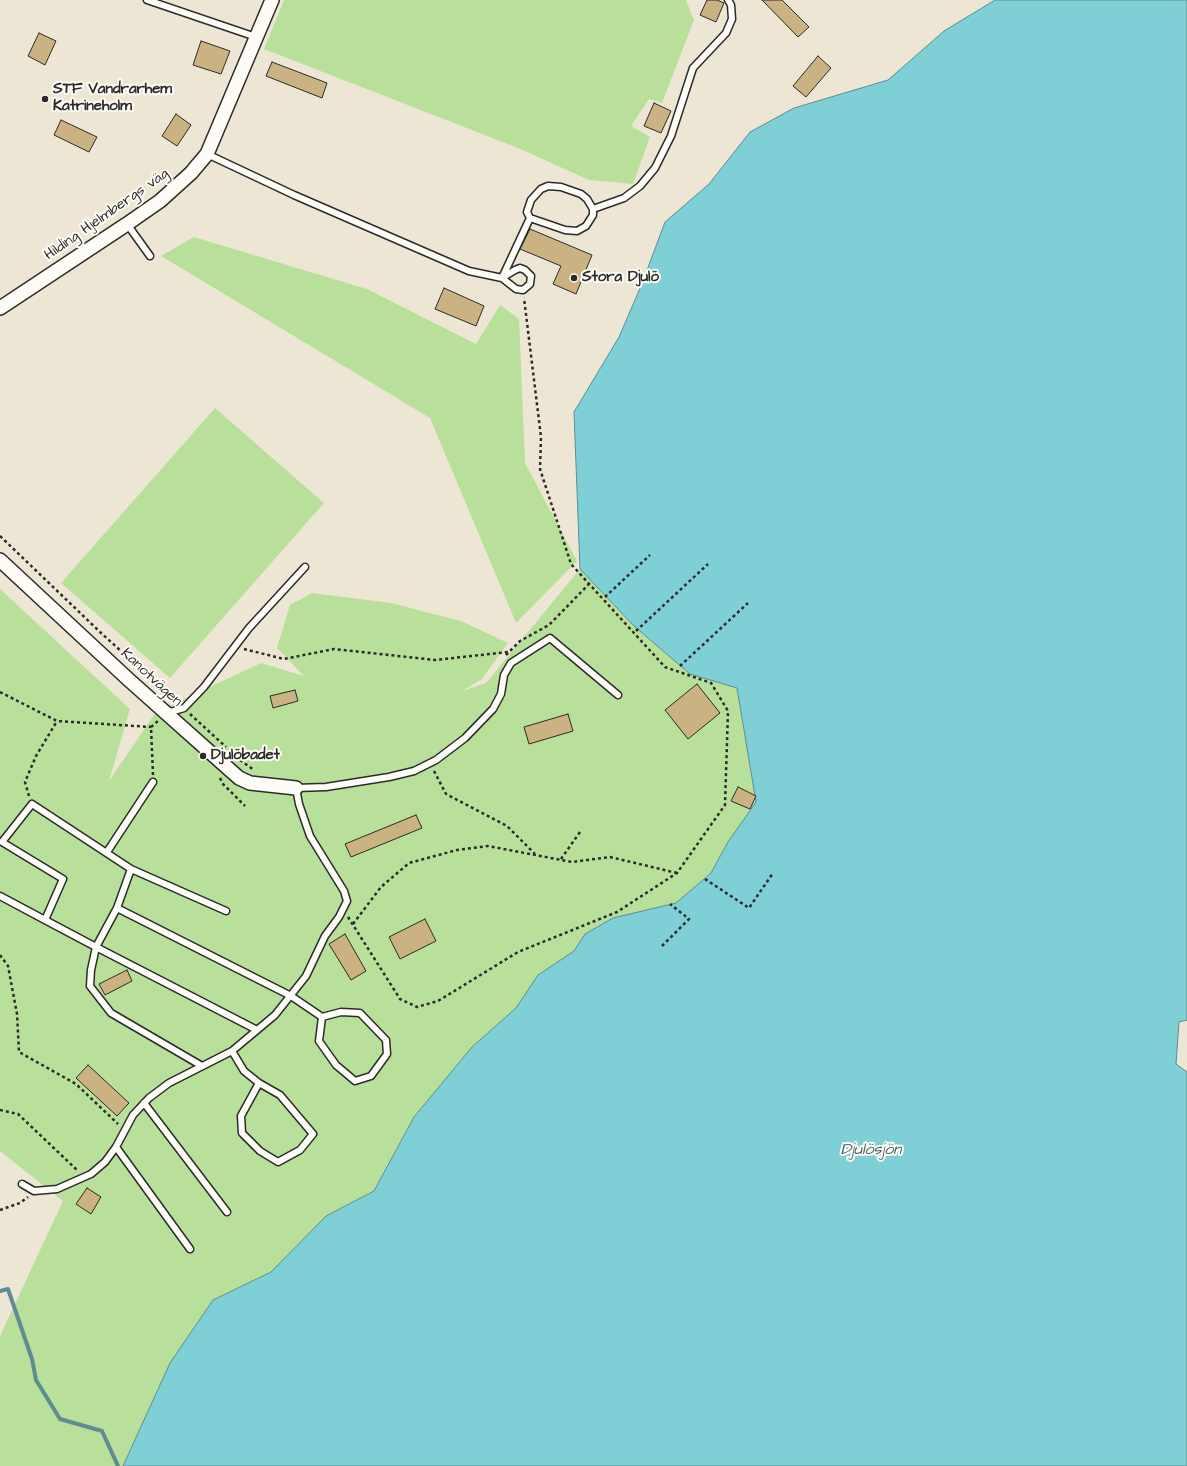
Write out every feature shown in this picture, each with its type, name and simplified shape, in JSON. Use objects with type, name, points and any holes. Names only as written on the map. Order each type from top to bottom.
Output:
[{"type":"street","name":"Hilding Hjelmbergs väg","points":[[0,308],[160,201],[191,173],[207,154],[272,0]]},
{"type":"street","name":"Kanotvägen","points":[[0,560],[166,714],[239,778],[250,783],[296,788]]},
{"type":"lane","points":[[147,0],[256,37]]},
{"type":"lane","points":[[593,209],[624,198],[640,186],[655,168],[671,136],[693,68],[726,33],[732,19],[731,5],[728,0]]},
{"type":"lane","points":[[207,154],[294,195],[456,265],[480,274],[502,278],[516,289],[523,290],[527,288],[531,280],[531,276],[525,270],[520,268],[502,278]]},
{"type":"lane","points":[[548,186],[561,187],[580,194],[587,198],[593,209],[593,215],[586,226],[577,231],[565,230],[530,218],[527,212],[531,200],[541,189],[548,186]]},
{"type":"lane","points":[[502,278],[530,218]]},
{"type":"lane","points":[[127,224],[150,256]]},
{"type":"lane","points":[[166,714],[184,708],[204,687],[249,628],[305,567]]},
{"type":"lane","points":[[22,1184],[34,1191],[57,1189],[91,1174],[105,1162],[116,1147],[133,1115],[144,1103],[169,1083],[232,1051],[275,1015],[306,976],[325,936],[343,910],[347,901],[344,891],[310,836],[299,804],[296,788],[326,787],[389,777],[414,771],[430,762],[465,738],[493,709],[501,694],[504,675],[511,663],[550,638],[618,695]]},
{"type":"lane","points":[[107,852],[153,782]]},
{"type":"lane","points":[[45,920],[63,878],[2,842],[32,804],[131,869],[226,910]]},
{"type":"lane","points":[[131,869],[117,908],[96,947],[90,970],[90,986],[111,1013],[202,1066]]},
{"type":"lane","points":[[0,896],[257,1030]]},
{"type":"lane","points":[[117,908],[291,996],[322,1017],[341,1012],[360,1013],[386,1040],[387,1054],[371,1076],[355,1081],[336,1065],[319,1041],[322,1017]]},
{"type":"lane","points":[[232,1051],[244,1071],[258,1083],[280,1095],[314,1134],[300,1150],[278,1162],[260,1151],[242,1133],[242,1116],[258,1083]]},
{"type":"lane","points":[[144,1103],[227,1212]]},
{"type":"lane","points":[[116,1147],[190,1249]]},
{"type":"path","points":[[343,910],[400,999],[417,1007],[438,1001],[518,952],[617,912],[677,873],[725,805],[728,711],[711,683],[665,667],[571,564],[540,469],[541,437],[523,290]]},
{"type":"path","points":[[0,536],[100,632],[228,749]]},
{"type":"path","points":[[605,597],[650,555]]},
{"type":"path","points":[[636,631],[708,564]]},
{"type":"path","points":[[502,659],[520,641],[549,625],[589,584]]},
{"type":"path","points":[[680,666],[748,602]]},
{"type":"path","points":[[235,646],[284,659],[334,649],[435,660],[508,652]]},
{"type":"path","points":[[0,692],[57,721],[151,727],[166,714]]},
{"type":"path","points":[[32,804],[25,782],[36,756],[57,721]]},
{"type":"path","points":[[151,727],[153,782]]},
{"type":"path","points":[[238,759],[257,771]]},
{"type":"path","points":[[430,762],[446,794],[506,826],[535,855]]},
{"type":"path","points":[[561,859],[580,832]]},
{"type":"path","points":[[353,924],[381,887],[409,863],[457,850],[488,846],[572,862],[610,857],[677,873]]},
{"type":"path","points":[[705,879],[749,908],[773,874]]},
{"type":"path","points":[[662,946],[689,919],[670,904]]},
{"type":"path","points":[[0,955],[8,966],[17,1014],[19,1052],[76,1084],[125,1130]]},
{"type":"path","points":[[0,1110],[18,1114],[85,1177]]},
{"type":"path","points":[[0,1210],[20,1203],[34,1191]]},
{"type":"green space","points":[[284,0],[686,0],[694,20],[662,103],[649,99],[631,126],[650,137],[633,184],[589,180],[518,148],[264,49]]},
{"type":"green space","points":[[194,237],[367,289],[476,344],[500,305],[519,319],[525,463],[577,561],[516,623],[430,418],[161,256]]},
{"type":"green space","points":[[215,408],[324,503],[170,678],[61,583]]},
{"type":"green space","points":[[580,569],[634,626],[690,674],[737,688],[756,802],[728,842],[711,873],[676,904],[613,918],[585,934],[574,951],[538,975],[516,1008],[472,1047],[414,1117],[374,1191],[326,1216],[271,1272],[213,1300],[170,1363],[123,1466],[0,1466],[0,1336],[63,1201],[0,1151],[0,589],[130,709],[109,781],[156,712],[261,663],[304,676],[277,648],[290,605],[312,593],[391,603],[461,621],[508,643],[482,679],[462,691],[486,683]]},
{"type":"water","name":"Djulösjön","points":[[995,0],[1187,0],[1187,1020],[1179,1022],[1176,1064],[1187,1072],[1187,1466],[123,1466],[170,1363],[213,1300],[271,1272],[326,1216],[374,1191],[414,1117],[472,1047],[516,1008],[538,975],[574,951],[585,934],[613,918],[676,903],[711,873],[728,842],[756,802],[737,688],[690,674],[634,626],[580,569],[574,412],[619,337],[641,286],[665,222],[709,184],[750,132],[794,108],[888,80],[944,31]]},
{"type":"building","points":[[707,0],[717,0],[724,3],[716,22],[700,15]]},
{"type":"building","points":[[762,0],[782,0],[809,27],[798,37]]},
{"type":"building","points":[[39,33],[56,41],[45,65],[28,56]]},
{"type":"building","points":[[201,41],[230,51],[221,74],[193,65]]},
{"type":"building","points":[[818,56],[831,68],[806,97],[793,86]]},
{"type":"building","points":[[272,62],[327,83],[322,98],[266,76]]},
{"type":"building","points":[[654,103],[671,111],[661,133],[644,126]]},
{"type":"building","points":[[176,114],[191,125],[177,146],[162,136]]},
{"type":"building","points":[[61,120],[97,137],[89,152],[54,135]]},
{"type":"building","points":[[530,229],[592,255],[576,294],[553,284],[561,266],[520,249]]},
{"type":"building","points":[[444,288],[484,306],[476,326],[435,309]]},
{"type":"building","points":[[697,684],[720,713],[688,739],[665,710]]},
{"type":"building","points":[[295,690],[298,701],[273,708],[270,696]]},
{"type":"building","points":[[568,714],[573,731],[529,744],[524,727]]},
{"type":"building","points":[[738,787],[756,796],[750,809],[731,801]]},
{"type":"building","points":[[416,815],[422,828],[351,857],[345,844]]},
{"type":"building","points":[[425,919],[436,941],[400,959],[389,937]]},
{"type":"building","points":[[345,934],[366,971],[351,980],[329,944]]},
{"type":"building","points":[[127,970],[132,981],[105,995],[99,984]]},
{"type":"building","points":[[88,1065],[129,1103],[117,1116],[76,1078]]},
{"type":"building","points":[[87,1188],[101,1197],[91,1214],[76,1204]]},
{"type":"waterway","points":[[0,1291],[8,1289],[32,1359],[36,1380],[60,1419],[102,1431],[118,1466]]},
{"type":"place","name":"STF Vandrarhem Katrineholm","points":[[45,99]]},
{"type":"place","name":"Stora Djulö","points":[[574,278]]},
{"type":"place","name":"Djulöbadet","points":[[203,756]]}]
